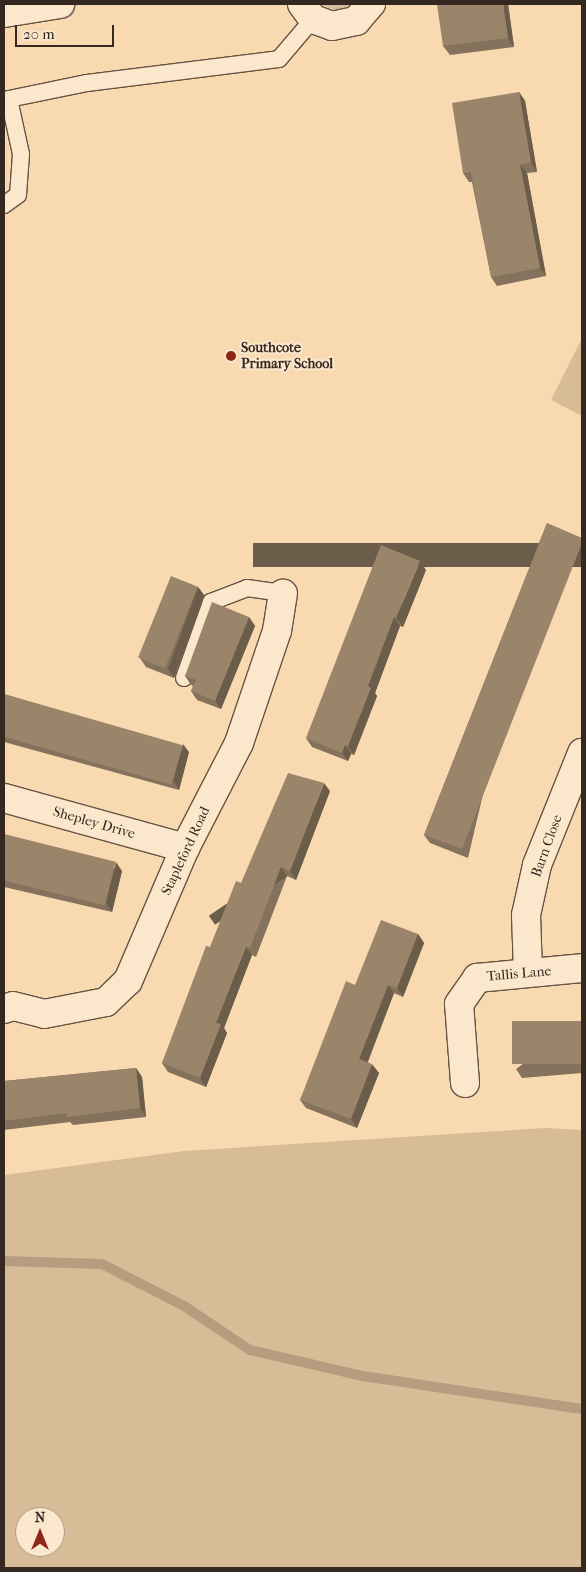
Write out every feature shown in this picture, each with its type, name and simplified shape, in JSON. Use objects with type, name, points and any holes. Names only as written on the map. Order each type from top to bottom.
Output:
[{"type":"street","points":[[4,13],[60,4]]},
{"type":"street","points":[[307,11],[332,26],[344,26],[356,21],[371,4]]},
{"type":"street","name":"Stapleford Road","points":[[4,1009],[13,1006],[44,1014],[106,1002],[128,980],[185,848],[239,744],[277,631],[283,592]]},
{"type":"street","name":"Barn Close","points":[[528,972],[526,915],[537,865],[582,753]]},
{"type":"street","name":"Shepley Drive","points":[[4,798],[185,848]]},
{"type":"street","name":"Tallis Lane","points":[[465,1083],[460,1004],[477,978],[582,968]]},
{"type":"lane","points":[[4,205],[18,195],[21,154],[6,99],[87,83],[280,59],[307,11]]},
{"type":"lane","points":[[184,678],[211,602],[247,588],[283,592]]},
{"type":"shaded area","points":[[320,4],[352,4],[337,11]]},
{"type":"shaded area","points":[[582,338],[582,416],[551,400]]},
{"type":"shaded area","points":[[545,1128],[582,1130],[582,1568],[4,1568],[4,1175],[184,1151]]},
{"type":"building","points":[[437,4],[503,4],[508,38],[443,46]]},
{"type":"building","points":[[519,92],[531,163],[520,164],[540,268],[491,277],[471,172],[463,173],[452,103]]},
{"type":"building","points":[[547,523],[582,538],[582,543],[462,849],[424,835]]},
{"type":"building","points":[[381,545],[420,561],[396,618],[394,617],[368,686],[371,688],[348,746],[345,745],[342,753],[306,738]]},
{"type":"building","points":[[171,576],[198,587],[165,668],[138,658]]},
{"type":"building","points":[[212,602],[249,617],[215,701],[191,691],[196,680],[185,676]]},
{"type":"building","points":[[4,694],[183,745],[171,785],[4,737]]},
{"type":"building","points":[[288,773],[324,783],[290,871],[281,867],[250,948],[246,947],[216,1023],[221,1024],[200,1078],[162,1063],[206,946],[210,947],[236,881],[241,883]]},
{"type":"building","points":[[4,834],[116,862],[105,905],[4,880]]},
{"type":"building","points":[[381,920],[418,934],[397,988],[388,985],[359,1059],[372,1064],[351,1119],[300,1100],[346,981],[355,985]]},
{"type":"building","points":[[512,1021],[582,1021],[582,1064],[512,1064]]},
{"type":"building","points":[[136,1068],[140,1108],[67,1117],[66,1113],[4,1121],[4,1081]]},
{"type":"waterway","points":[[4,1261],[102,1264],[184,1306],[250,1350],[363,1376],[582,1409]]},
{"type":"place","name":"Southcote Primary School","points":[[231,356]]}]
